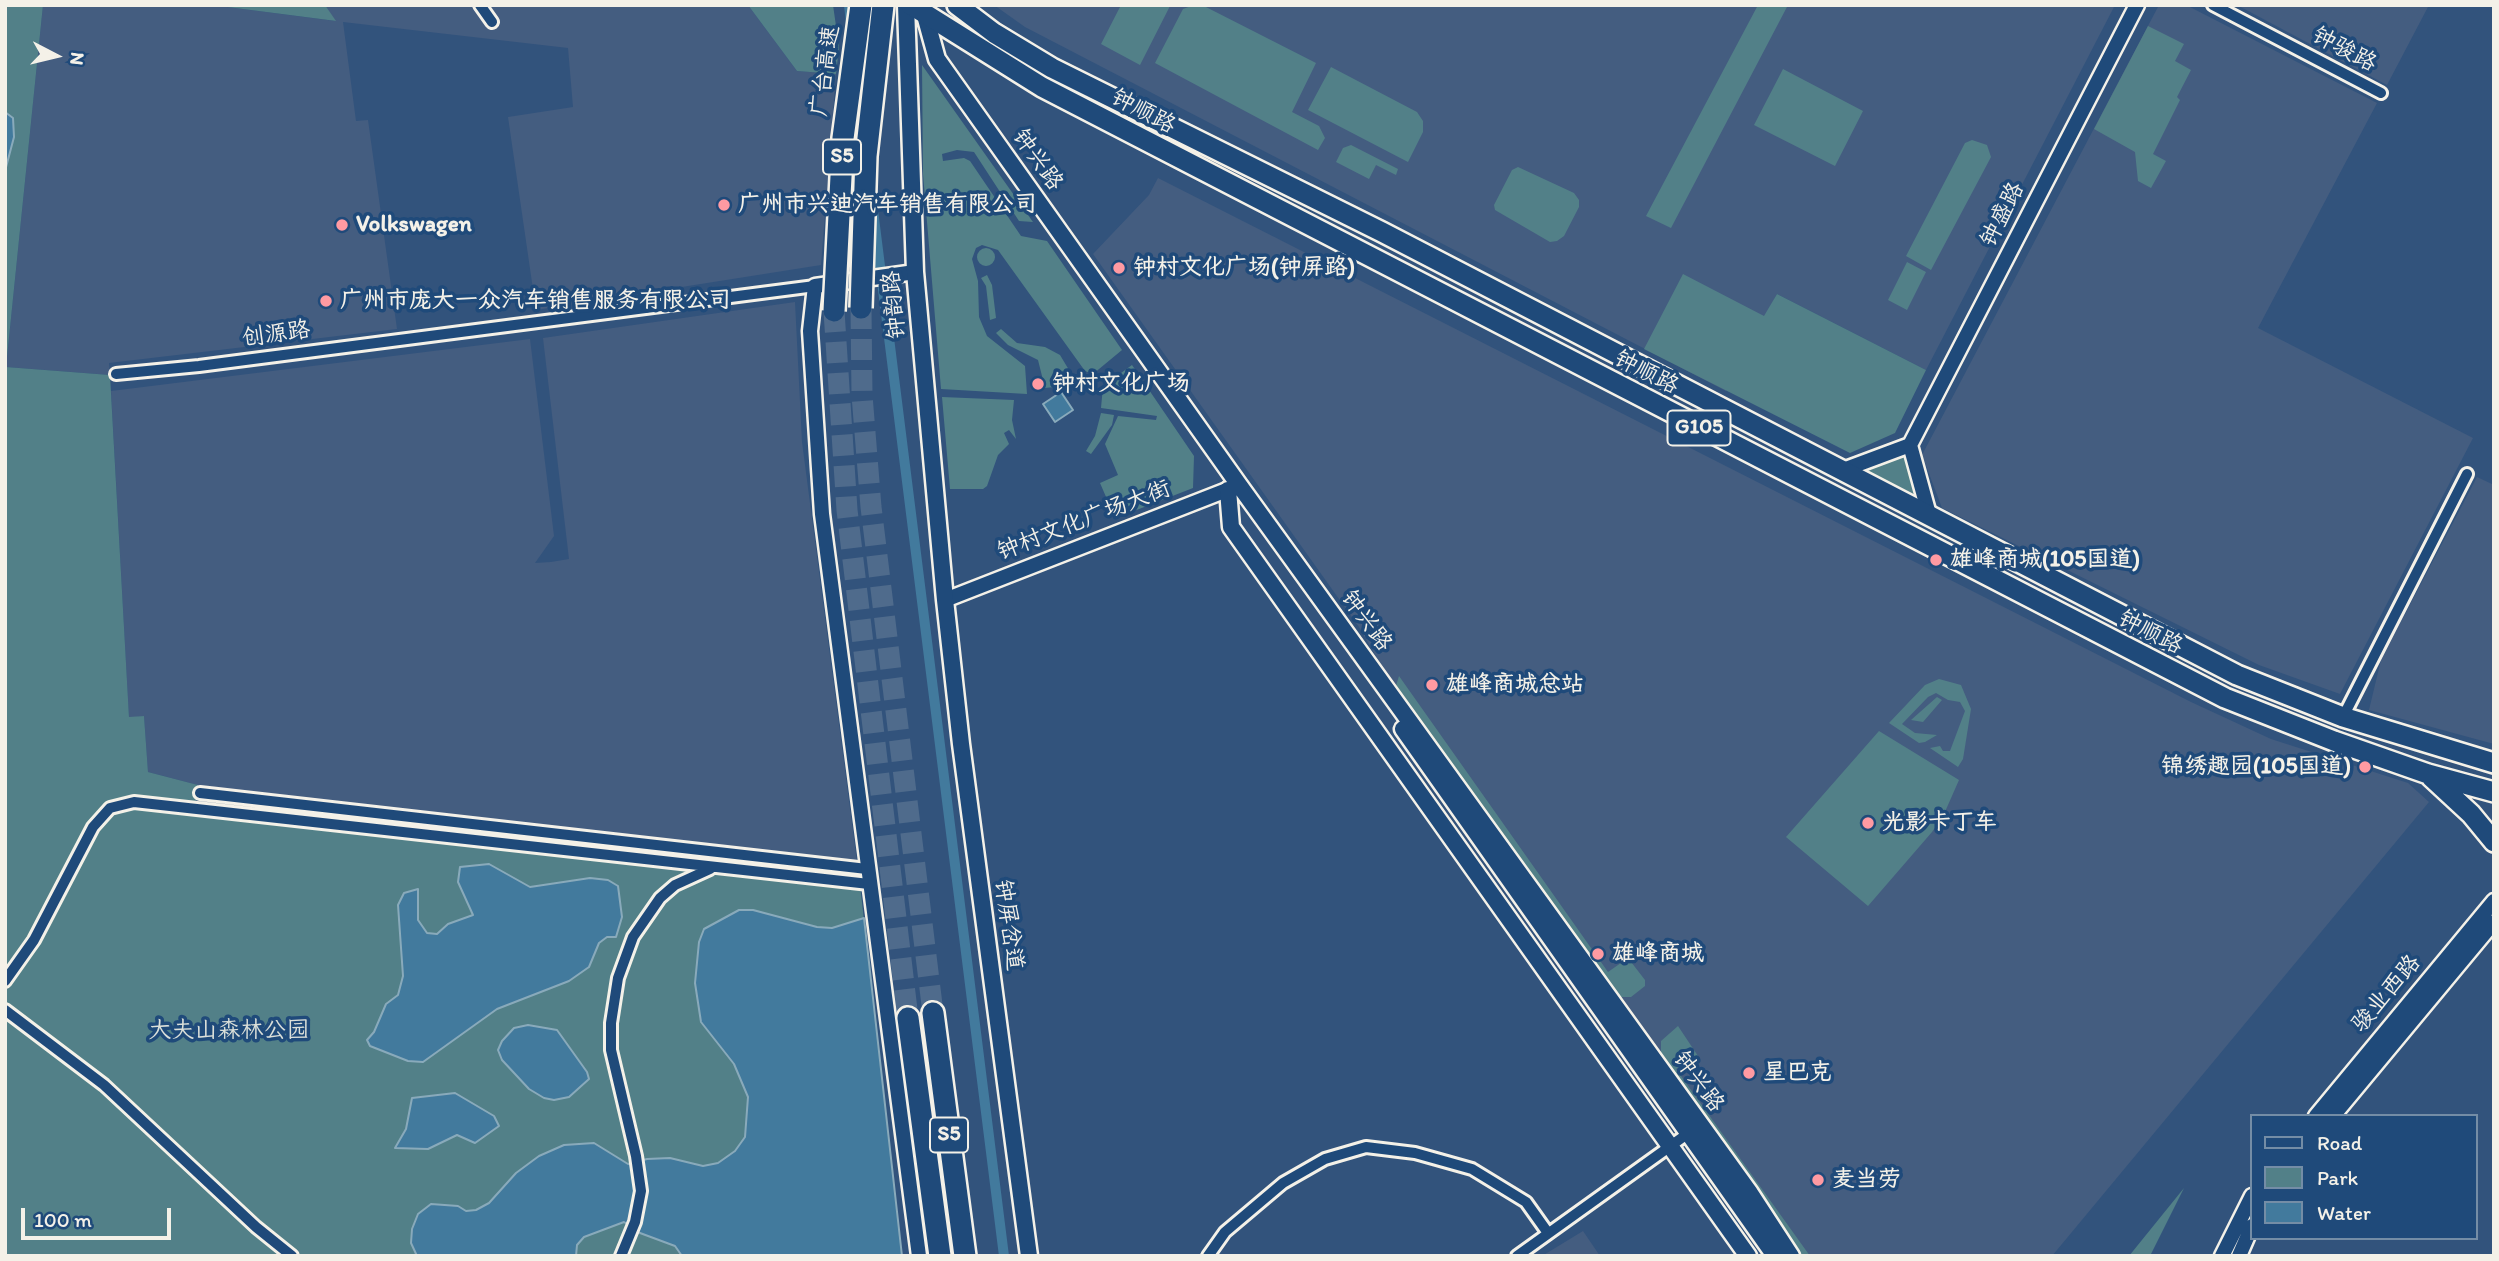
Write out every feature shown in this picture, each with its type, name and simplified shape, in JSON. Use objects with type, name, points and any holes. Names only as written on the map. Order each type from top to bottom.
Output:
[{"type":"highway","name":"广台高速","points":[[834,311],[843,138],[861,5]]},
{"type":"highway","name":"广台高速","points":[[861,308],[866,156],[883,5]]},
{"type":"highway","name":"钟顺路","points":[[957,5],[994,33],[1052,68],[1258,169],[2236,675],[2343,717],[2494,763]]},
{"type":"highway","name":"钟顺路","points":[[916,8],[1042,87],[2225,698],[2428,774],[2494,792]]},
{"type":"highway","points":[[1244,193],[1258,169]]},
{"type":"highway","points":[[2428,774],[2471,814],[2494,842]]},
{"type":"highway","name":"S5","points":[[933,1013],[965,1256]]},
{"type":"highway","name":"S5","points":[[908,1018],[940,1256]]},
{"type":"main road","name":"钟韵路","points":[[916,8],[908,273],[945,600]]},
{"type":"main road","name":"钟兴路","points":[[916,8],[937,59],[1233,488],[1775,1256]]},
{"type":"main road","name":"钟兴路","points":[[1233,488],[1750,1193],[1791,1256]]},
{"type":"main road","points":[[1233,488],[1231,527],[1748,1256]]},
{"type":"main road","name":"钟屏岔道","points":[[945,600],[961,744],[1029,1256]]},
{"type":"street","points":[[480,5],[492,22]]},
{"type":"street","name":"钟盛路","points":[[1910,445],[2137,5]]},
{"type":"street","name":"钟骏路","points":[[2213,5],[2381,93]]},
{"type":"street","points":[[908,273],[815,286],[810,331],[822,514],[919,1256]]},
{"type":"street","name":"创源路","points":[[116,373],[199,366],[815,286]]},
{"type":"street","points":[[1843,470],[1910,445],[1930,518]]},
{"type":"street","points":[[2343,717],[2467,474]]},
{"type":"street","name":"钟村文化广场大街","points":[[945,600],[1233,488]]},
{"type":"street","points":[[201,793],[610,842],[867,869]]},
{"type":"street","points":[[5,981],[34,940],[93,827],[110,808],[134,802],[869,884]]},
{"type":"street","points":[[621,1256],[635,1222],[641,1191],[636,1157],[611,1050],[611,1023],[618,978],[633,937],[660,898],[675,885],[713,868]]},
{"type":"street","name":"骏业西路","points":[[2318,1114],[2494,901]]},
{"type":"street","name":"骏业西路","points":[[2335,1114],[2494,922]]},
{"type":"street","points":[[5,1010],[104,1085],[256,1227],[292,1256]]},
{"type":"street","points":[[1517,1256],[1689,1132]]},
{"type":"street","points":[[1208,1256],[1225,1232],[1283,1183],[1325,1158],[1366,1147],[1415,1153],[1472,1169],[1526,1202],[1548,1233]]},
{"type":"street","points":[[2222,1256],[2250,1200]]},
{"type":"street","points":[[2239,1256],[2250,1231]]},
{"type":"shaded area","points":[[43,5],[212,5],[335,21],[325,5],[748,5],[797,71],[836,74],[821,265],[536,310],[508,117],[573,107],[568,48],[343,22],[356,121],[368,120],[397,329],[109,363],[110,375],[6,367]]},
{"type":"shaded area","points":[[994,5],[2115,5],[1926,370],[1777,294],[1726,391],[1025,27]]},
{"type":"shaded area","points":[[2159,5],[2186,5],[2377,103],[2258,328],[2473,438],[2340,694],[2259,665],[1942,508],[1922,455]]},
{"type":"shaded area","points":[[2237,5],[2429,5],[2387,85]]},
{"type":"shaded area","points":[[1158,178],[2191,702],[2271,739],[2408,783],[2429,802],[2052,1256],[1798,1256],[1621,999],[1616,997],[1395,689],[1359,627],[1093,254],[1149,195]]},
{"type":"shaded area","points":[[795,302],[802,442],[857,862],[585,834],[315,801],[198,785],[148,772],[144,716],[129,718],[111,391],[530,339],[554,536],[535,563],[551,562],[569,559],[543,338]]},
{"type":"shaded area","points":[[2477,477],[2494,485],[2494,744],[2369,710],[2381,660]]},
{"type":"shaded area","points":[[1583,1231],[1600,1256],[1542,1256]]},
{"type":"green space","name":"大夫山森林公园","points":[[5,5],[43,5],[6,367],[110,375],[129,717],[144,716],[148,772],[198,785],[196,801],[859,876],[902,1256],[5,1256]]},
{"type":"green space","points":[[212,5],[325,5],[336,21]]},
{"type":"green space","points":[[748,5],[833,5],[839,47],[836,74],[797,71]]},
{"type":"green space","points":[[1121,5],[1170,6],[1140,65],[1101,44]]},
{"type":"green space","points":[[1202,5],[1316,63],[1292,112],[1319,126],[1325,138],[1318,150],[1155,63],[1183,9]]},
{"type":"green space","points":[[1758,5],[1788,5],[1671,228],[1646,216]]},
{"type":"green space","points":[[2148,26],[2184,44],[2175,61],[2191,70],[2177,97],[2180,100],[2153,154],[2166,161],[2151,188],[2138,181],[2135,152],[2094,129]]},
{"type":"green space","points":[[922,65],[1033,222],[1019,221],[974,152],[957,150],[942,154],[943,161],[964,158],[970,161],[1021,236],[1047,241],[1122,350],[1093,374],[1085,371],[998,250],[982,245],[976,248],[972,259],[978,281],[979,317],[987,336],[1025,366],[1027,394],[941,389],[923,174]]},
{"type":"green space","points":[[1331,67],[1417,112],[1423,121],[1423,132],[1408,162],[1308,110]]},
{"type":"green space","points":[[1783,69],[1863,111],[1835,166],[1754,125]]},
{"type":"green space","points":[[1972,140],[1987,145],[1991,157],[1931,270],[1906,256],[1965,143]]},
{"type":"green space","points":[[1351,145],[1398,169],[1396,175],[1376,165],[1369,179],[1336,162],[1343,148]]},
{"type":"green space","points":[[1518,167],[1574,193],[1579,200],[1579,207],[1564,236],[1557,241],[1550,242],[1495,210],[1494,205],[1512,170]]},
{"type":"green space","points":[[986,248],[992,251],[995,257],[992,263],[986,266],[980,263],[977,257],[980,251]]},
{"type":"green space","points":[[1907,262],[1926,272],[1907,310],[1888,300]]},
{"type":"green space","points":[[1683,274],[1764,316],[1777,294],[1926,370],[1895,433],[1850,453],[1644,349]]},
{"type":"green space","points":[[987,275],[992,285],[996,318],[990,320],[986,286],[981,278]]},
{"type":"green space","points":[[1001,329],[1017,343],[1045,347],[1060,355],[1069,370],[1072,385],[1045,388],[1038,360],[1008,345],[996,333]]},
{"type":"green space","points":[[1132,365],[1194,456],[1193,488],[1134,511],[1131,505],[1113,513],[1100,483],[1118,475],[1105,444],[1118,416],[1156,420],[1157,416],[1101,408],[1103,386]]},
{"type":"green space","points":[[942,397],[1014,400],[1012,420],[1016,439],[1009,430],[1004,433],[1009,444],[998,455],[987,486],[983,489],[950,489]]},
{"type":"green space","points":[[1101,413],[1114,415],[1112,425],[1091,454],[1086,451],[1095,436]]},
{"type":"green space","points":[[1907,454],[1920,497],[1863,469]]},
{"type":"green space","points":[[1399,676],[1608,972],[1628,958],[1645,980],[1645,986],[1631,997],[1616,997],[1395,689]]},
{"type":"green space","points":[[1939,679],[1961,685],[1971,709],[1963,759],[1958,767],[1930,748],[1940,746],[1943,751],[1950,751],[1965,711],[1960,702],[1948,700],[1936,693],[1928,697],[1902,724],[1915,733],[1937,735],[1925,742],[1919,743],[1889,723],[1925,685]]},
{"type":"green space","points":[[1937,697],[1942,700],[1923,722],[1911,720]]},
{"type":"green space","name":"光影卡丁车","points":[[1879,731],[1959,780],[1944,814],[1932,832],[1868,906],[1786,837]]},
{"type":"green space","points":[[1678,1026],[1698,1056],[1676,1069],[1810,1256],[1798,1256],[1661,1057],[1661,1041]]},
{"type":"green space","points":[[2184,1188],[2150,1256],[2129,1256]]},
{"type":"water","points":[[5,112],[13,118],[14,137],[5,171]]},
{"type":"water","points":[[1061,392],[1073,410],[1055,422],[1043,404]]},
{"type":"water","points":[[489,864],[530,887],[590,878],[608,880],[618,886],[622,917],[616,937],[607,937],[599,943],[589,967],[569,981],[497,1009],[423,1062],[408,1061],[370,1046],[367,1040],[374,1032],[386,1004],[398,995],[403,976],[398,905],[404,893],[418,889],[418,920],[427,933],[437,934],[448,924],[473,915],[458,882],[460,867]]},
{"type":"water","points":[[739,910],[753,910],[817,927],[832,928],[864,918],[902,1256],[682,1256],[675,1246],[640,1233],[624,1222],[584,1237],[577,1245],[576,1256],[417,1256],[411,1243],[412,1229],[418,1214],[431,1204],[458,1206],[466,1211],[476,1210],[489,1203],[516,1173],[539,1156],[564,1145],[594,1143],[628,1164],[647,1159],[670,1158],[703,1166],[718,1163],[735,1151],[745,1137],[748,1097],[734,1064],[701,1022],[695,983],[699,942],[704,929]]},
{"type":"water","points":[[528,1025],[557,1030],[587,1072],[589,1079],[569,1097],[554,1100],[544,1098],[529,1089],[502,1060],[498,1050],[502,1041],[514,1028]]},
{"type":"water","points":[[455,1093],[494,1116],[499,1126],[475,1143],[457,1135],[428,1149],[395,1148],[406,1129],[412,1098]]},
{"type":"waterway","points":[[849,5],[851,23]]},
{"type":"waterway","points":[[858,81],[863,121]]},
{"type":"waterway","points":[[873,210],[1004,1256]]},
{"type":"tunnel","points":[[861,308],[862,395],[871,507],[933,1013]]},
{"type":"tunnel","points":[[834,311],[847,510],[908,1018]]},
{"type":"place","name":"广州市兴迪汽车销售有限公司","points":[[724,205]]},
{"type":"place","name":"Volkswagen","points":[[342,225]]},
{"type":"place","name":"钟村文化广场(钟屏路)","points":[[1119,268]]},
{"type":"place","name":"广州市庞大一众汽车销售服务有限公司","points":[[326,301]]},
{"type":"place","name":"钟村文化广场","points":[[1038,384]]},
{"type":"place","name":"雄峰商城(105国道)","points":[[1936,560]]},
{"type":"place","name":"雄峰商城总站","points":[[1432,685]]},
{"type":"place","name":"锦绣趣园(105国道)","points":[[2365,767]]},
{"type":"place","name":"光影卡丁车","points":[[1868,823]]},
{"type":"place","name":"雄峰商城","points":[[1598,954]]},
{"type":"place","name":"星巴克","points":[[1749,1073]]},
{"type":"place","name":"麦当劳","points":[[1818,1180]]}]
